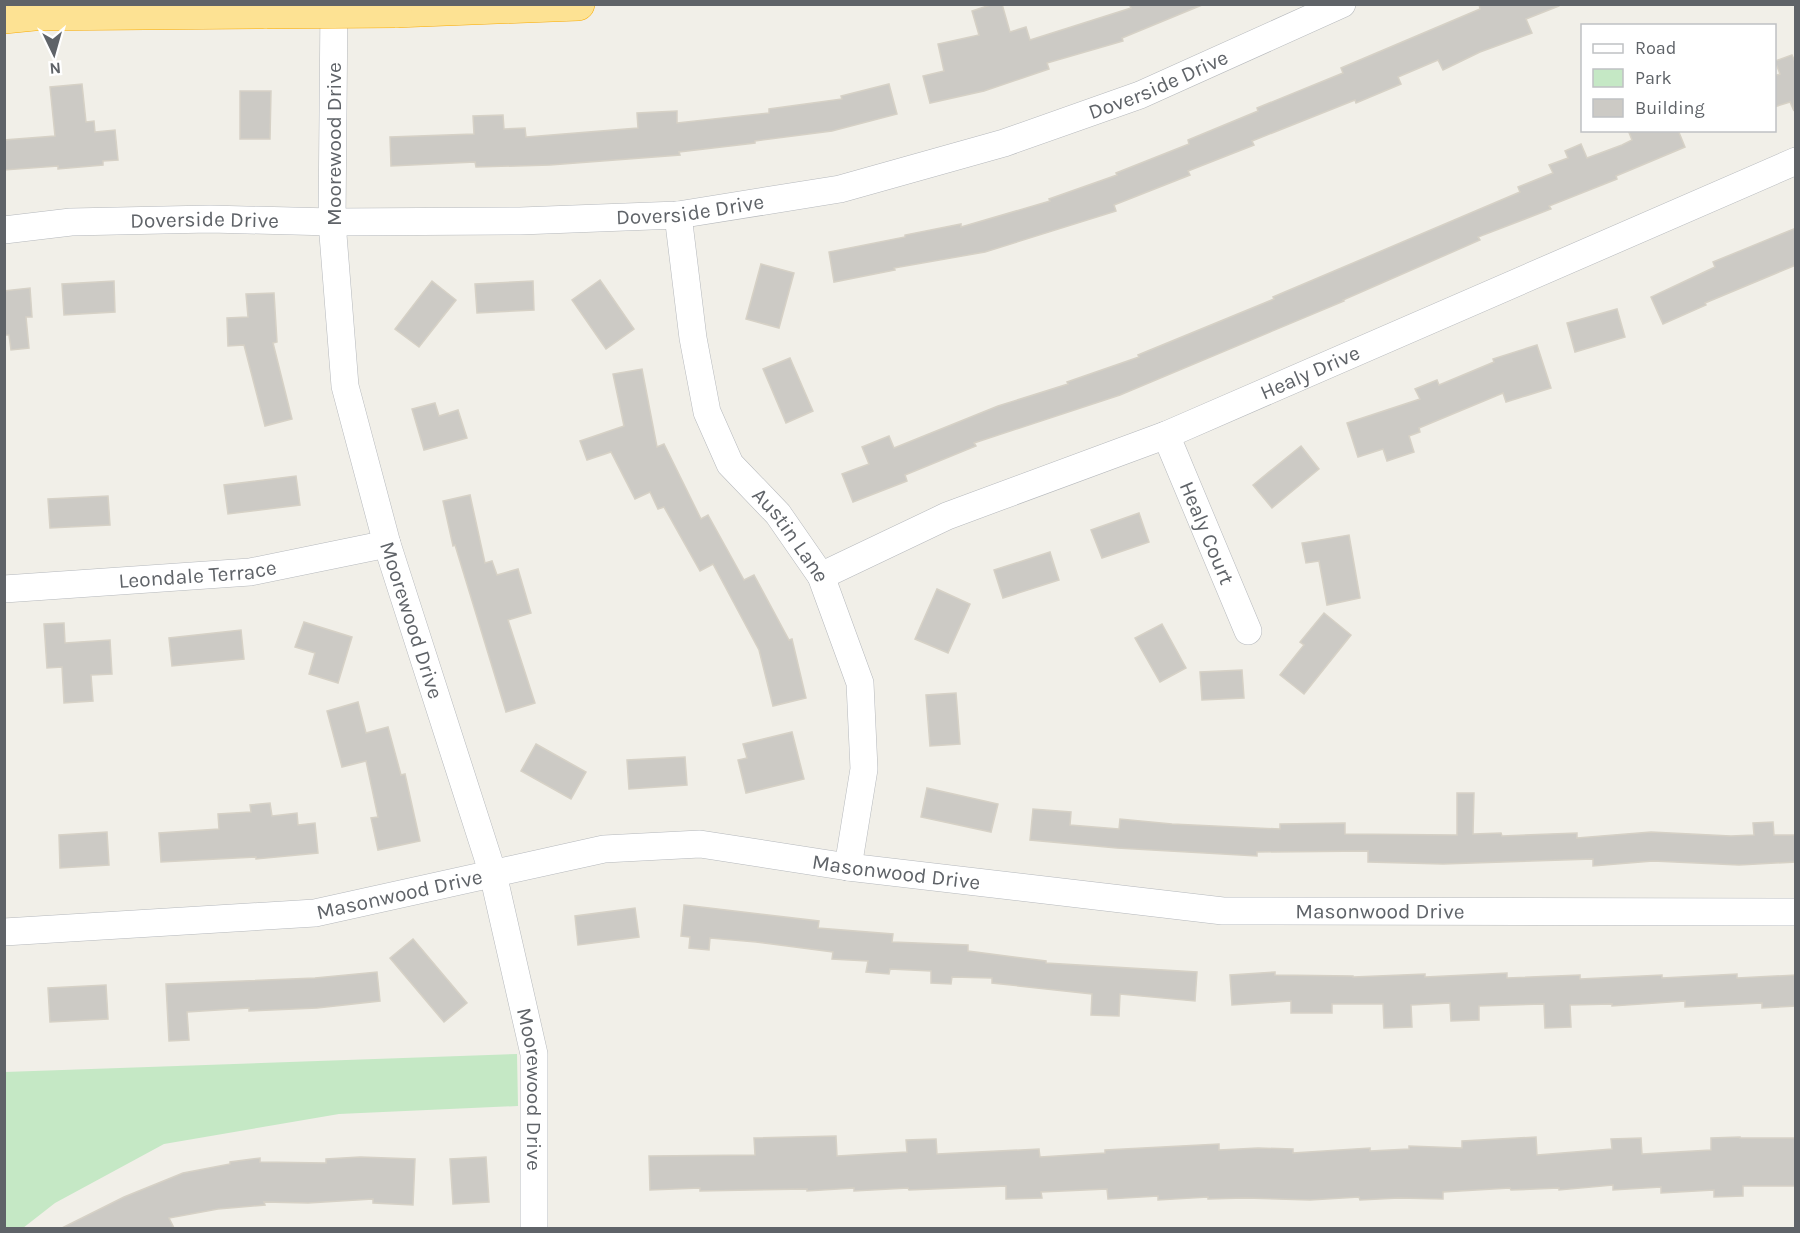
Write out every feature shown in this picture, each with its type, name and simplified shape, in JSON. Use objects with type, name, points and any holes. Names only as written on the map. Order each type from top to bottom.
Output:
[{"type":"highway","points":[[4,17],[34,14],[395,11],[578,4]]},
{"type":"street","name":"Moorewood Drive","points":[[334,4],[332,222],[345,386],[387,544],[493,874],[534,1054],[534,1228]]},
{"type":"street","name":"Doverside Drive","points":[[4,230],[71,222],[210,219],[332,222],[520,221],[678,215],[840,189],[1004,143],[1140,95],[1342,4]]},
{"type":"street","name":"Healy Drive","points":[[821,576],[947,516],[1166,435],[1796,161]]},
{"type":"street","name":"Austin Lane","points":[[678,215],[693,338],[707,412],[730,464],[778,514],[821,576],[860,683],[864,769],[848,867]]},
{"type":"street","name":"Healy Court","points":[[1166,435],[1248,631]]},
{"type":"street","name":"Leondale Terrace","points":[[4,589],[250,572],[387,544]]},
{"type":"street","name":"Masonwood Drive","points":[[4,932],[315,913],[604,849],[700,844],[848,867],[1223,911],[1796,912]]},
{"type":"green space","points":[[517,1054],[518,1106],[339,1114],[164,1144],[55,1203],[23,1228],[5,1228],[5,1072]]},
{"type":"building","points":[[993,4],[1002,4],[1010,32],[1026,27],[1030,40],[1131,8],[1129,4],[1202,5],[1122,38],[1123,41],[1047,63],[1049,69],[984,91],[930,103],[923,76],[944,71],[938,44],[979,35],[972,11]]},
{"type":"building","points":[[1479,4],[1559,4],[1559,6],[1526,19],[1532,33],[1480,52],[1443,70],[1438,60],[1398,77],[1401,84],[1252,141],[1254,145],[1188,171],[1190,175],[1114,205],[1116,211],[985,252],[894,268],[895,270],[834,282],[829,252],[961,224],[961,227],[1050,201],[1049,199],[1117,175],[1116,173],[1189,144],[1188,140],[1258,111],[1257,108],[1343,73],[1341,68],[1480,9]]},
{"type":"building","points":[[1792,55],[1796,64],[1794,111],[1790,102],[1776,106],[1776,75],[1780,74],[1776,61]]},
{"type":"building","points":[[82,84],[86,122],[94,121],[95,132],[115,130],[118,160],[103,161],[103,165],[58,169],[58,166],[4,170],[4,140],[55,136],[50,87]]},
{"type":"building","points":[[889,84],[897,114],[832,131],[679,152],[680,155],[550,165],[476,167],[475,162],[391,166],[390,137],[474,134],[473,116],[503,115],[504,129],[525,128],[526,137],[638,128],[637,113],[677,111],[677,123],[769,113],[769,109],[842,99],[841,96]]},
{"type":"building","points":[[240,91],[271,91],[270,139],[240,139]]},
{"type":"building","points":[[1629,132],[1679,132],[1685,147],[1616,176],[1617,179],[1549,206],[1551,209],[1478,237],[1480,240],[1344,301],[1120,395],[974,443],[976,446],[905,475],[907,481],[853,502],[842,474],[869,464],[862,447],[889,436],[894,448],[998,406],[1068,384],[1067,382],[1139,357],[1138,355],[1274,299],[1273,297],[1520,192],[1518,187],[1553,173],[1549,165],[1568,158],[1565,151],[1581,144],[1587,158],[1632,140]]},
{"type":"building","points":[[1796,228],[1796,265],[1705,303],[1706,305],[1663,324],[1651,297],[1715,267],[1713,262]]},
{"type":"building","points":[[761,264],[794,273],[779,328],[746,319]]},
{"type":"building","points":[[600,280],[634,329],[606,349],[572,300]]},
{"type":"building","points":[[114,281],[115,312],[64,315],[62,284]]},
{"type":"building","points":[[432,281],[456,300],[419,347],[395,329]]},
{"type":"building","points":[[533,281],[534,310],[477,313],[475,284]]},
{"type":"building","points":[[30,288],[32,317],[26,317],[29,348],[11,350],[9,335],[4,335],[4,291]]},
{"type":"building","points":[[274,293],[277,342],[273,343],[292,419],[265,426],[244,345],[228,346],[227,318],[248,317],[246,294]]},
{"type":"building","points":[[1617,309],[1625,337],[1575,352],[1567,323]]},
{"type":"building","points":[[1537,345],[1551,388],[1506,402],[1503,393],[1419,428],[1420,432],[1409,436],[1414,452],[1387,461],[1383,449],[1358,457],[1347,423],[1420,399],[1415,389],[1437,380],[1439,385],[1494,362],[1493,359]]},
{"type":"building","points":[[790,358],[813,411],[786,423],[763,369]]},
{"type":"building","points":[[642,369],[657,447],[664,444],[701,519],[708,515],[744,580],[754,575],[789,640],[792,639],[806,698],[773,706],[759,650],[713,564],[700,571],[664,507],[658,509],[650,492],[635,499],[611,452],[587,460],[580,441],[624,426],[613,374]]},
{"type":"building","points":[[435,403],[439,416],[458,410],[467,438],[424,450],[412,409]]},
{"type":"building","points":[[1301,446],[1319,469],[1272,508],[1253,485]]},
{"type":"building","points":[[296,476],[300,505],[228,514],[224,485]]},
{"type":"building","points":[[470,495],[485,563],[492,561],[497,575],[518,569],[531,613],[508,620],[535,703],[506,712],[455,545],[453,546],[443,501]]},
{"type":"building","points":[[108,496],[110,525],[50,528],[48,499]]},
{"type":"building","points":[[1139,513],[1149,542],[1102,558],[1091,530]]},
{"type":"building","points":[[1349,535],[1360,598],[1327,605],[1319,561],[1306,563],[1302,543]]},
{"type":"building","points":[[1050,552],[1059,580],[1003,598],[994,570]]},
{"type":"building","points":[[937,589],[970,604],[948,653],[915,639]]},
{"type":"building","points":[[1324,613],[1351,635],[1304,694],[1280,675],[1304,645],[1300,642]]},
{"type":"building","points":[[304,622],[352,637],[338,683],[309,674],[315,653],[295,647]]},
{"type":"building","points":[[64,623],[65,643],[110,640],[112,674],[91,675],[93,701],[64,703],[62,667],[47,668],[44,624]]},
{"type":"building","points":[[1162,624],[1186,668],[1160,682],[1135,638]]},
{"type":"building","points":[[241,630],[244,659],[172,666],[169,638]]},
{"type":"building","points":[[1242,670],[1244,698],[1202,700],[1200,672]]},
{"type":"building","points":[[956,693],[960,744],[930,746],[926,695]]},
{"type":"building","points":[[358,702],[366,733],[388,727],[401,775],[405,774],[420,841],[378,850],[371,818],[378,817],[366,761],[342,767],[327,711]]},
{"type":"building","points":[[792,732],[804,779],[746,793],[738,760],[747,758],[743,744]]},
{"type":"building","points":[[536,744],[586,772],[571,799],[521,771]]},
{"type":"building","points":[[685,757],[687,785],[629,789],[627,760]]},
{"type":"building","points":[[927,788],[998,804],[991,832],[921,817]]},
{"type":"building","points":[[1457,793],[1474,793],[1473,834],[1501,833],[1502,836],[1577,833],[1577,838],[1651,832],[1731,836],[1754,835],[1753,823],[1773,822],[1774,835],[1796,835],[1796,862],[1739,865],[1653,861],[1593,866],[1593,859],[1443,864],[1368,862],[1368,851],[1257,852],[1257,856],[1117,848],[1030,840],[1033,809],[1071,812],[1070,825],[1119,829],[1120,819],[1280,829],[1280,824],[1345,823],[1345,834],[1457,835]]},
{"type":"building","points":[[270,803],[272,816],[297,813],[298,825],[315,823],[318,853],[256,859],[256,857],[161,862],[159,833],[219,829],[218,814],[251,812],[250,805]]},
{"type":"building","points":[[107,832],[109,865],[60,868],[59,835]]},
{"type":"building","points":[[684,905],[819,921],[818,928],[893,934],[892,942],[968,945],[968,951],[1046,961],[1046,963],[1197,972],[1195,1001],[1120,994],[1119,1016],[1091,1015],[1092,994],[992,983],[992,978],[952,977],[951,984],[931,983],[931,971],[890,969],[889,974],[866,972],[868,961],[832,959],[833,952],[756,942],[710,938],[709,950],[689,948],[690,937],[681,936]]},
{"type":"building","points":[[635,908],[639,937],[578,945],[575,916]]},
{"type":"building","points":[[413,939],[467,1003],[444,1022],[390,958]]},
{"type":"building","points":[[377,972],[380,1001],[317,1008],[249,1011],[249,1008],[187,1012],[189,1040],[169,1041],[166,984],[315,978]]},
{"type":"building","points":[[1275,972],[1275,975],[1353,977],[1425,974],[1425,977],[1507,973],[1507,978],[1580,975],[1580,979],[1662,975],[1662,978],[1737,974],[1737,978],[1796,975],[1796,1006],[1762,1008],[1762,1003],[1685,1007],[1685,1001],[1612,1006],[1612,1004],[1570,1005],[1571,1027],[1545,1028],[1544,1004],[1479,1006],[1479,1020],[1451,1021],[1450,1003],[1411,1005],[1412,1027],[1384,1028],[1383,1004],[1332,1004],[1332,1013],[1291,1013],[1291,1001],[1232,1005],[1230,975]]},
{"type":"building","points":[[106,985],[108,1019],[50,1022],[48,988]]},
{"type":"building","points":[[836,1136],[837,1156],[907,1152],[906,1140],[936,1139],[937,1154],[1039,1149],[1040,1157],[1105,1153],[1105,1150],[1219,1144],[1219,1150],[1293,1149],[1293,1153],[1370,1148],[1370,1151],[1409,1149],[1409,1146],[1462,1148],[1462,1141],[1536,1137],[1537,1155],[1612,1149],[1611,1139],[1641,1138],[1642,1154],[1711,1150],[1711,1138],[1796,1138],[1796,1186],[1743,1186],[1743,1196],[1714,1197],[1714,1190],[1661,1193],[1661,1187],[1613,1190],[1613,1185],[1559,1190],[1559,1188],[1511,1190],[1510,1188],[1443,1192],[1443,1199],[1360,1200],[1359,1197],[1310,1200],[1208,1199],[1208,1197],[1158,1200],[1158,1196],[1108,1199],[1107,1189],[1041,1192],[1042,1198],[1006,1199],[1006,1186],[854,1191],[854,1188],[807,1191],[807,1189],[700,1191],[700,1188],[650,1190],[649,1156],[755,1155],[754,1138]]},
{"type":"building","points":[[360,1157],[415,1159],[413,1205],[373,1203],[373,1199],[308,1203],[264,1202],[265,1205],[218,1209],[169,1218],[174,1228],[62,1228],[124,1197],[183,1173],[230,1164],[230,1162],[260,1158],[260,1162],[326,1163],[326,1159]]},
{"type":"building","points":[[486,1157],[489,1202],[453,1204],[450,1159]]}]
